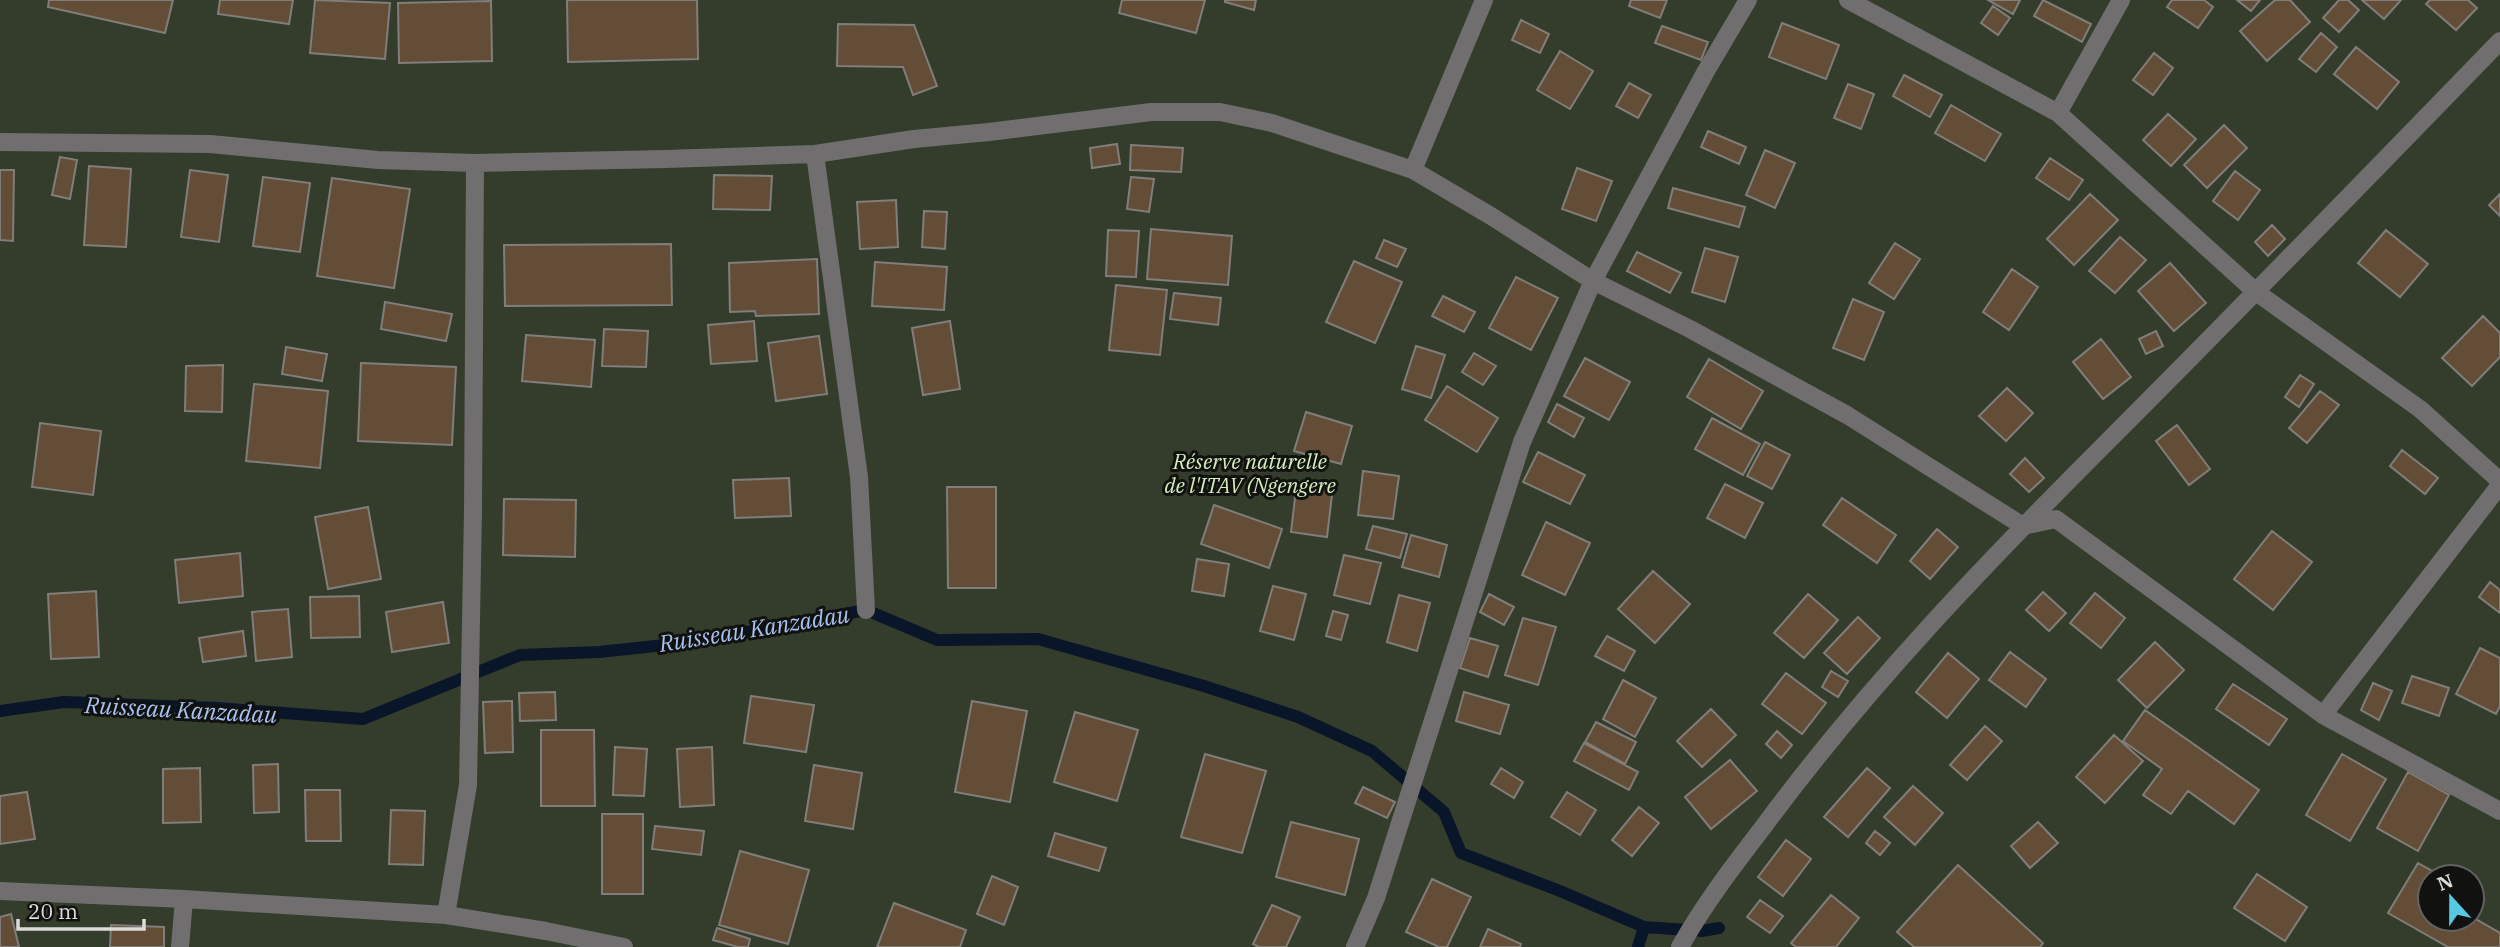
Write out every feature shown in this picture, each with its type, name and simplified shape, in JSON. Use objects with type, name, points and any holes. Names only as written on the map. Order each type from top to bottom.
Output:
[{"type":"street","points":[[1413,170],[1484,0]]},
{"type":"street","points":[[1355,947],[1376,898],[1522,442],[1593,281],[1706,71],[1748,0]]},
{"type":"street","points":[[1848,0],[2058,113],[2256,292],[2420,409],[2500,483],[2323,715]]},
{"type":"street","points":[[2058,113],[2121,0]]},
{"type":"street","points":[[1679,947],[1698,914],[1752,842],[1888,670],[2023,526],[2500,41]]},
{"type":"street","points":[[0,142],[210,144],[378,160],[475,163],[815,154],[914,139],[1151,112],[1220,112],[1272,123],[1413,170],[1593,281],[1847,415],[2023,526],[2056,519],[2323,715],[2500,811]]},
{"type":"street","points":[[815,154],[859,477],[866,610]]},
{"type":"street","points":[[446,915],[468,785],[475,163]]},
{"type":"street","points":[[0,891],[446,915],[624,947]]},
{"type":"street","points":[[180,947],[184,899]]},
{"type":"green space","name":"Réserve naturelle de l'ITAV (Ngengere","points":[[0,0],[2500,0],[2500,947],[0,947]]},
{"type":"building","points":[[49,0],[173,0],[165,33],[48,7]]},
{"type":"building","points":[[220,0],[293,0],[289,24],[218,14]]},
{"type":"building","points":[[315,0],[390,3],[385,59],[310,53]]},
{"type":"building","points":[[567,0],[697,0],[698,59],[568,62]]},
{"type":"building","points":[[1122,0],[1205,0],[1196,33],[1119,13]]},
{"type":"building","points":[[1225,0],[1256,0],[1254,10]]},
{"type":"building","points":[[1631,0],[1667,0],[1660,18],[1629,6]]},
{"type":"building","points":[[1988,0],[2020,0],[2013,14]]},
{"type":"building","points":[[2043,0],[2091,24],[2082,42],[2034,16]]},
{"type":"building","points":[[2172,0],[2204,0],[2213,7],[2198,28],[2167,7]]},
{"type":"building","points":[[2237,0],[2260,0],[2251,11]]},
{"type":"building","points":[[2275,0],[2290,0],[2310,22],[2267,61],[2240,31]]},
{"type":"building","points":[[2339,0],[2348,0],[2359,10],[2339,32],[2323,18]]},
{"type":"building","points":[[2362,0],[2401,0],[2384,19]]},
{"type":"building","points":[[2430,0],[2468,0],[2477,8],[2456,30],[2426,4]]},
{"type":"building","points":[[491,1],[492,61],[399,63],[398,3]]},
{"type":"building","points":[[1993,6],[2010,18],[1998,35],[1981,23]]},
{"type":"building","points":[[1521,20],[1549,34],[1540,53],[1512,40]]},
{"type":"building","points":[[1782,23],[1839,45],[1826,79],[1769,57]]},
{"type":"building","points":[[838,24],[914,25],[937,86],[913,95],[903,67],[837,66]]},
{"type":"building","points":[[1662,26],[1708,42],[1701,60],[1655,43]]},
{"type":"building","points":[[2321,33],[2337,47],[2316,72],[2299,59]]},
{"type":"building","points":[[2356,47],[2399,82],[2377,109],[2334,74]]},
{"type":"building","points":[[1560,51],[1593,71],[1570,109],[1537,90]]},
{"type":"building","points":[[2154,53],[2173,68],[2153,95],[2133,80]]},
{"type":"building","points":[[1904,75],[1942,95],[1930,117],[1893,96]]},
{"type":"building","points":[[1629,83],[1651,95],[1638,118],[1616,106]]},
{"type":"building","points":[[1848,84],[1874,94],[1861,129],[1834,118]]},
{"type":"building","points":[[1951,105],[2001,134],[1985,161],[1935,133]]},
{"type":"building","points":[[2168,114],[2196,139],[2171,166],[2143,140]]},
{"type":"building","points":[[2224,125],[2247,148],[2207,188],[2184,165]]},
{"type":"building","points":[[1708,131],[1746,147],[1739,164],[1701,147]]},
{"type":"building","points":[[1117,144],[1120,164],[1092,168],[1090,148]]},
{"type":"building","points":[[1131,145],[1183,148],[1181,172],[1130,170]]},
{"type":"building","points":[[1765,150],[1795,163],[1775,208],[1746,195]]},
{"type":"building","points":[[60,157],[77,160],[70,199],[52,195]]},
{"type":"building","points":[[2050,158],[2083,180],[2069,200],[2036,178]]},
{"type":"building","points":[[89,166],[131,169],[126,247],[84,245]]},
{"type":"building","points":[[1577,168],[1612,181],[1596,221],[1562,209]]},
{"type":"building","points":[[0,170],[14,170],[13,241],[0,240]]},
{"type":"building","points":[[190,170],[228,175],[219,242],[181,237]]},
{"type":"building","points":[[2235,171],[2260,190],[2238,220],[2213,201]]},
{"type":"building","points":[[714,175],[772,176],[770,210],[713,209]]},
{"type":"building","points":[[263,177],[310,183],[300,252],[253,246]]},
{"type":"building","points":[[1131,177],[1154,179],[1149,212],[1127,209]]},
{"type":"building","points":[[332,178],[410,189],[394,288],[317,276]]},
{"type":"building","points":[[1673,188],[1745,207],[1739,227],[1668,208]]},
{"type":"building","points":[[2090,194],[2118,220],[2074,265],[2047,239]]},
{"type":"building","points":[[2500,194],[2500,216],[2489,205]]},
{"type":"building","points":[[896,200],[898,247],[860,249],[857,202]]},
{"type":"building","points":[[924,211],[947,212],[945,249],[922,247]]},
{"type":"building","points":[[2272,225],[2285,239],[2268,256],[2255,242]]},
{"type":"building","points":[[1151,229],[1232,236],[1228,285],[1147,279]]},
{"type":"building","points":[[1108,230],[1139,231],[1136,277],[1106,276]]},
{"type":"building","points":[[2386,230],[2428,264],[2400,297],[2358,263]]},
{"type":"building","points":[[2120,237],[2146,260],[2115,293],[2089,271]]},
{"type":"building","points":[[1384,240],[1406,249],[1397,267],[1376,258]]},
{"type":"building","points":[[1895,243],[1920,259],[1894,299],[1869,283]]},
{"type":"building","points":[[671,244],[672,305],[505,306],[504,245]]},
{"type":"building","points":[[1705,248],[1738,257],[1725,302],[1692,292]]},
{"type":"building","points":[[1637,252],[1681,273],[1670,293],[1627,271]]},
{"type":"building","points":[[817,259],[819,314],[756,316],[755,311],[730,312],[729,263]]},
{"type":"building","points":[[1354,261],[1402,282],[1375,343],[1326,322]]},
{"type":"building","points":[[875,262],[947,267],[944,310],[872,306]]},
{"type":"building","points":[[2170,263],[2206,303],[2174,331],[2138,291]]},
{"type":"building","points":[[2012,269],[2038,287],[2009,330],[1983,312]]},
{"type":"building","points":[[1516,277],[1558,298],[1531,350],[1489,328]]},
{"type":"building","points":[[1116,285],[1167,290],[1160,355],[1109,350]]},
{"type":"building","points":[[1174,293],[1221,298],[1218,325],[1170,319]]},
{"type":"building","points":[[1443,296],[1475,312],[1464,332],[1432,316]]},
{"type":"building","points":[[1853,299],[1884,312],[1864,360],[1833,348]]},
{"type":"building","points":[[385,302],[452,314],[446,341],[381,329]]},
{"type":"building","points":[[2483,316],[2500,333],[2500,357],[2472,386],[2442,358]]},
{"type":"building","points":[[754,321],[757,361],[711,364],[708,325]]},
{"type":"building","points":[[950,321],[960,389],[923,395],[912,328]]},
{"type":"building","points":[[604,329],[648,331],[646,367],[602,366]]},
{"type":"building","points":[[2156,331],[2163,346],[2146,354],[2139,339]]},
{"type":"building","points":[[526,335],[595,340],[591,387],[522,381]]},
{"type":"building","points":[[819,336],[827,394],[776,401],[768,343]]},
{"type":"building","points":[[2101,339],[2131,377],[2103,399],[2073,362]]},
{"type":"building","points":[[1416,346],[1445,355],[1431,398],[1402,389]]},
{"type":"building","points":[[286,347],[327,354],[322,381],[282,374]]},
{"type":"building","points":[[1474,353],[1496,366],[1483,385],[1462,372]]},
{"type":"building","points":[[1585,358],[1630,382],[1609,420],[1564,396]]},
{"type":"building","points":[[1709,359],[1763,391],[1741,429],[1687,397]]},
{"type":"building","points":[[361,363],[456,367],[452,445],[358,441]]},
{"type":"building","points":[[223,365],[222,412],[185,411],[186,366]]},
{"type":"building","points":[[2300,375],[2314,384],[2299,407],[2285,397]]},
{"type":"building","points":[[254,384],[328,391],[320,468],[246,461]]},
{"type":"building","points":[[1447,386],[1498,418],[1477,452],[1425,420]]},
{"type":"building","points":[[2007,388],[2033,413],[2006,441],[1979,416]]},
{"type":"building","points":[[2320,391],[2339,405],[2307,443],[2289,428]]},
{"type":"building","points":[[1557,404],[1584,418],[1574,437],[1548,422]]},
{"type":"building","points":[[1306,412],[1352,426],[1341,464],[1294,451]]},
{"type":"building","points":[[1712,418],[1760,444],[1743,475],[1695,449]]},
{"type":"building","points":[[40,423],[101,431],[93,495],[32,487]]},
{"type":"building","points":[[2177,425],[2210,469],[2189,485],[2156,441]]},
{"type":"building","points":[[1765,442],[1790,455],[1772,489],[1747,476]]},
{"type":"building","points":[[2402,450],[2438,478],[2425,494],[2390,466]]},
{"type":"building","points":[[1538,452],[1585,475],[1570,504],[1523,482]]},
{"type":"building","points":[[2025,458],[2044,478],[2029,492],[2010,474]]},
{"type":"building","points":[[1363,471],[1399,476],[1393,519],[1358,515]]},
{"type":"building","points":[[789,478],[791,516],[735,518],[733,480]]},
{"type":"building","points":[[1297,481],[1333,486],[1327,537],[1291,532]]},
{"type":"building","points":[[1725,484],[1763,503],[1745,538],[1707,518]]},
{"type":"building","points":[[947,487],[996,487],[996,588],[948,588]]},
{"type":"building","points":[[1842,498],[1896,535],[1877,563],[1823,525]]},
{"type":"building","points":[[504,499],[576,500],[575,557],[503,555]]},
{"type":"building","points":[[1214,505],[1282,529],[1269,568],[1201,544]]},
{"type":"building","points":[[368,507],[381,579],[328,589],[315,517]]},
{"type":"building","points":[[1546,522],[1590,543],[1565,595],[1522,575]]},
{"type":"building","points":[[1373,526],[1407,534],[1400,558],[1366,549]]},
{"type":"building","points":[[1937,529],[1958,547],[1930,579],[1910,561]]},
{"type":"building","points":[[2272,531],[2312,562],[2273,610],[2234,579]]},
{"type":"building","points":[[1411,535],[1447,545],[1439,577],[1402,567]]},
{"type":"building","points":[[240,553],[243,596],[179,603],[175,560]]},
{"type":"building","points":[[1344,555],[1381,563],[1370,604],[1334,595]]},
{"type":"building","points":[[1197,559],[1229,564],[1224,596],[1192,591]]},
{"type":"building","points":[[1653,571],[1690,604],[1655,643],[1618,609]]},
{"type":"building","points":[[2490,582],[2500,590],[2500,613],[2479,597]]},
{"type":"building","points":[[1273,586],[1306,594],[1294,640],[1260,631]]},
{"type":"building","points":[[96,591],[99,657],[51,659],[48,594]]},
{"type":"building","points":[[2043,592],[2066,613],[2049,631],[2026,610]]},
{"type":"building","points":[[2095,593],[2125,618],[2101,648],[2070,623]]},
{"type":"building","points":[[1489,594],[1514,607],[1504,625],[1480,612]]},
{"type":"building","points":[[1808,594],[1838,620],[1804,658],[1774,633]]},
{"type":"building","points":[[1399,595],[1430,603],[1417,651],[1387,642]]},
{"type":"building","points":[[359,596],[360,637],[311,638],[310,597]]},
{"type":"building","points":[[443,602],[449,643],[392,652],[386,612]]},
{"type":"building","points":[[288,609],[292,657],[256,661],[252,612]]},
{"type":"building","points":[[1333,611],[1348,615],[1341,640],[1326,636]]},
{"type":"building","points":[[1858,617],[1880,638],[1847,674],[1824,653]]},
{"type":"building","points":[[1523,618],[1556,627],[1538,685],[1505,675]]},
{"type":"building","points":[[243,631],[246,656],[203,662],[199,638]]},
{"type":"building","points":[[1607,636],[1635,651],[1624,671],[1595,656]]},
{"type":"building","points":[[1470,638],[1498,646],[1488,677],[1460,668]]},
{"type":"building","points":[[2155,642],[2184,670],[2147,708],[2118,680]]},
{"type":"building","points":[[2480,648],[2500,658],[2500,706],[2496,714],[2456,694]]},
{"type":"building","points":[[2010,652],[2046,679],[2026,707],[1989,680]]},
{"type":"building","points":[[1948,653],[1979,679],[1947,718],[1916,692]]},
{"type":"building","points":[[1831,671],[1848,681],[1838,697],[1822,687]]},
{"type":"building","points":[[1786,673],[1826,703],[1802,734],[1762,704]]},
{"type":"building","points":[[2412,676],[2449,688],[2439,716],[2402,703]]},
{"type":"building","points":[[1623,680],[1656,698],[1635,737],[1603,719]]},
{"type":"building","points":[[2373,683],[2392,691],[2379,720],[2361,710]]},
{"type":"building","points":[[2233,684],[2287,719],[2269,745],[2216,709]]},
{"type":"building","points":[[555,692],[556,720],[520,721],[519,693]]},
{"type":"building","points":[[1464,692],[1509,705],[1500,734],[1456,721]]},
{"type":"building","points":[[751,696],[814,705],[806,752],[744,743]]},
{"type":"building","points":[[512,701],[513,752],[485,753],[483,702]]},
{"type":"building","points":[[972,701],[1027,711],[1010,802],[955,792]]},
{"type":"building","points":[[1711,709],[1736,735],[1702,767],[1677,741]]},
{"type":"building","points":[[2145,710],[2259,790],[2234,824],[2188,791],[2171,814],[2143,795],[2162,769],[2123,741]]},
{"type":"building","points":[[1075,712],[1138,730],[1117,801],[1054,782]]},
{"type":"building","points":[[1596,722],[1636,742],[1625,764],[1585,742]]},
{"type":"building","points":[[1985,726],[2002,741],[1967,780],[1950,765]]},
{"type":"building","points":[[541,730],[594,730],[595,806],[541,806]]},
{"type":"building","points":[[1777,731],[1792,745],[1781,758],[1766,744]]},
{"type":"building","points":[[2114,735],[2143,761],[2105,803],[2076,777]]},
{"type":"building","points":[[1584,743],[1638,772],[1629,790],[1574,761]]},
{"type":"building","points":[[615,747],[647,749],[644,796],[613,795]]},
{"type":"building","points":[[712,747],[714,805],[680,807],[677,749]]},
{"type":"building","points":[[1205,754],[1266,771],[1242,853],[1181,837]]},
{"type":"building","points":[[2342,754],[2386,779],[2350,841],[2306,815]]},
{"type":"building","points":[[1730,760],[1757,791],[1711,829],[1685,797]]},
{"type":"building","points":[[278,764],[279,812],[254,813],[253,765]]},
{"type":"building","points":[[814,765],[862,773],[853,829],[805,821]]},
{"type":"building","points":[[200,768],[201,822],[163,823],[163,769]]},
{"type":"building","points":[[1501,768],[1523,782],[1514,798],[1491,784]]},
{"type":"building","points":[[1867,768],[1890,788],[1848,837],[1824,817]]},
{"type":"building","points":[[2408,772],[2449,795],[2418,851],[2377,828]]},
{"type":"building","points":[[1913,786],[1943,813],[1915,845],[1884,817]]},
{"type":"building","points":[[1363,787],[1395,802],[1387,818],[1355,803]]},
{"type":"building","points":[[305,790],[340,790],[341,841],[306,841]]},
{"type":"building","points":[[27,792],[35,839],[0,844],[0,796]]},
{"type":"building","points":[[1567,792],[1596,810],[1580,835],[1551,817]]},
{"type":"building","points":[[1639,807],[1659,823],[1632,856],[1612,840]]},
{"type":"building","points":[[391,810],[425,811],[423,865],[389,864]]},
{"type":"building","points":[[602,814],[643,814],[643,894],[602,894]]},
{"type":"building","points":[[1291,822],[1359,839],[1345,895],[1276,877]]},
{"type":"building","points":[[2038,822],[2058,843],[2030,868],[2011,846]]},
{"type":"building","points":[[655,826],[704,831],[701,855],[652,849]]},
{"type":"building","points":[[1875,831],[1890,843],[1880,855],[1866,843]]},
{"type":"building","points":[[1055,833],[1106,848],[1099,871],[1048,856]]},
{"type":"building","points":[[1786,840],[1811,859],[1783,896],[1758,877]]},
{"type":"building","points":[[740,851],[809,870],[788,944],[719,925]]},
{"type":"building","points":[[1958,865],[2043,943],[2040,947],[1914,947],[1897,932]]},
{"type":"building","points":[[2416,866],[2416,929],[2388,913]]},
{"type":"building","points":[[2257,874],[2307,907],[2285,941],[2234,908]]},
{"type":"building","points":[[992,876],[1018,887],[1004,925],[977,914]]},
{"type":"building","points":[[1432,879],[1471,897],[1447,947],[1439,947],[1406,932]]},
{"type":"building","points":[[1831,895],[1859,918],[1836,947],[1796,947],[1791,943]]},
{"type":"building","points":[[1760,900],[1783,916],[1770,933],[1747,917]]},
{"type":"building","points":[[894,903],[966,930],[960,947],[877,947]]},
{"type":"building","points":[[1272,905],[1300,917],[1286,947],[1259,947],[1253,944]]},
{"type":"building","points":[[11,914],[19,947],[0,947],[0,917]]},
{"type":"building","points":[[111,925],[164,927],[164,947],[110,947]]},
{"type":"building","points":[[2486,925],[2500,933],[2500,947],[2448,947],[2423,933],[2486,933]]},
{"type":"building","points":[[717,928],[750,939],[748,947],[713,940]]},
{"type":"building","points":[[1488,929],[1521,944],[1520,947],[1480,947]]},
{"type":"waterway","name":"Ruisseau Kanzadau","points":[[0,711],[64,702],[217,708],[363,719],[520,655],[599,652],[693,642],[866,610],[937,640],[1038,639],[1204,686],[1298,717],[1372,751],[1444,812],[1461,853],[1644,927],[1702,931],[1719,928]]},
{"type":"waterway","name":"Ruisseau Kanzadau","points":[[1638,947],[1644,927]]}]
